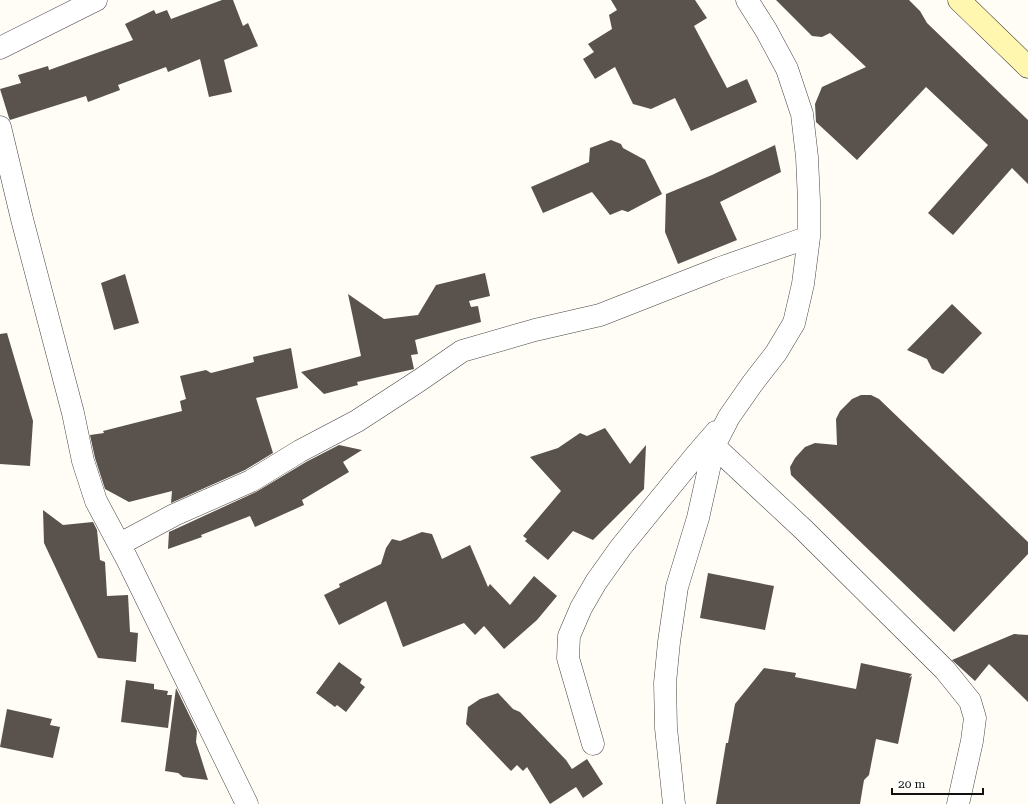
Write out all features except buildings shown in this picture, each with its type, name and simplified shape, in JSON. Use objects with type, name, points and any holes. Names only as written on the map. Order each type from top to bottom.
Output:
[{"type":"main road","points":[[959,0],[1028,66]]},
{"type":"street","points":[[0,48],[96,0]]},
{"type":"street","points":[[594,744],[568,658],[569,636],[581,608],[596,582],[621,547],[696,454],[729,417],[776,353],[794,323],[803,284],[809,237],[808,172],[802,114],[787,69],[766,30],[747,0]]},
{"type":"street","points":[[0,126],[22,219],[73,413],[83,461],[96,502],[120,544],[247,804]]},
{"type":"street","points":[[120,544],[174,515],[251,481],[300,451],[357,421],[462,351],[535,330],[600,315],[720,268],[809,237]]},
{"type":"street","points":[[674,804],[666,728],[665,683],[668,642],[677,587],[698,518],[714,446],[729,417]]},
{"type":"street","points":[[714,446],[804,530],[945,670],[970,701],[975,718],[972,741],[958,804]]}]
